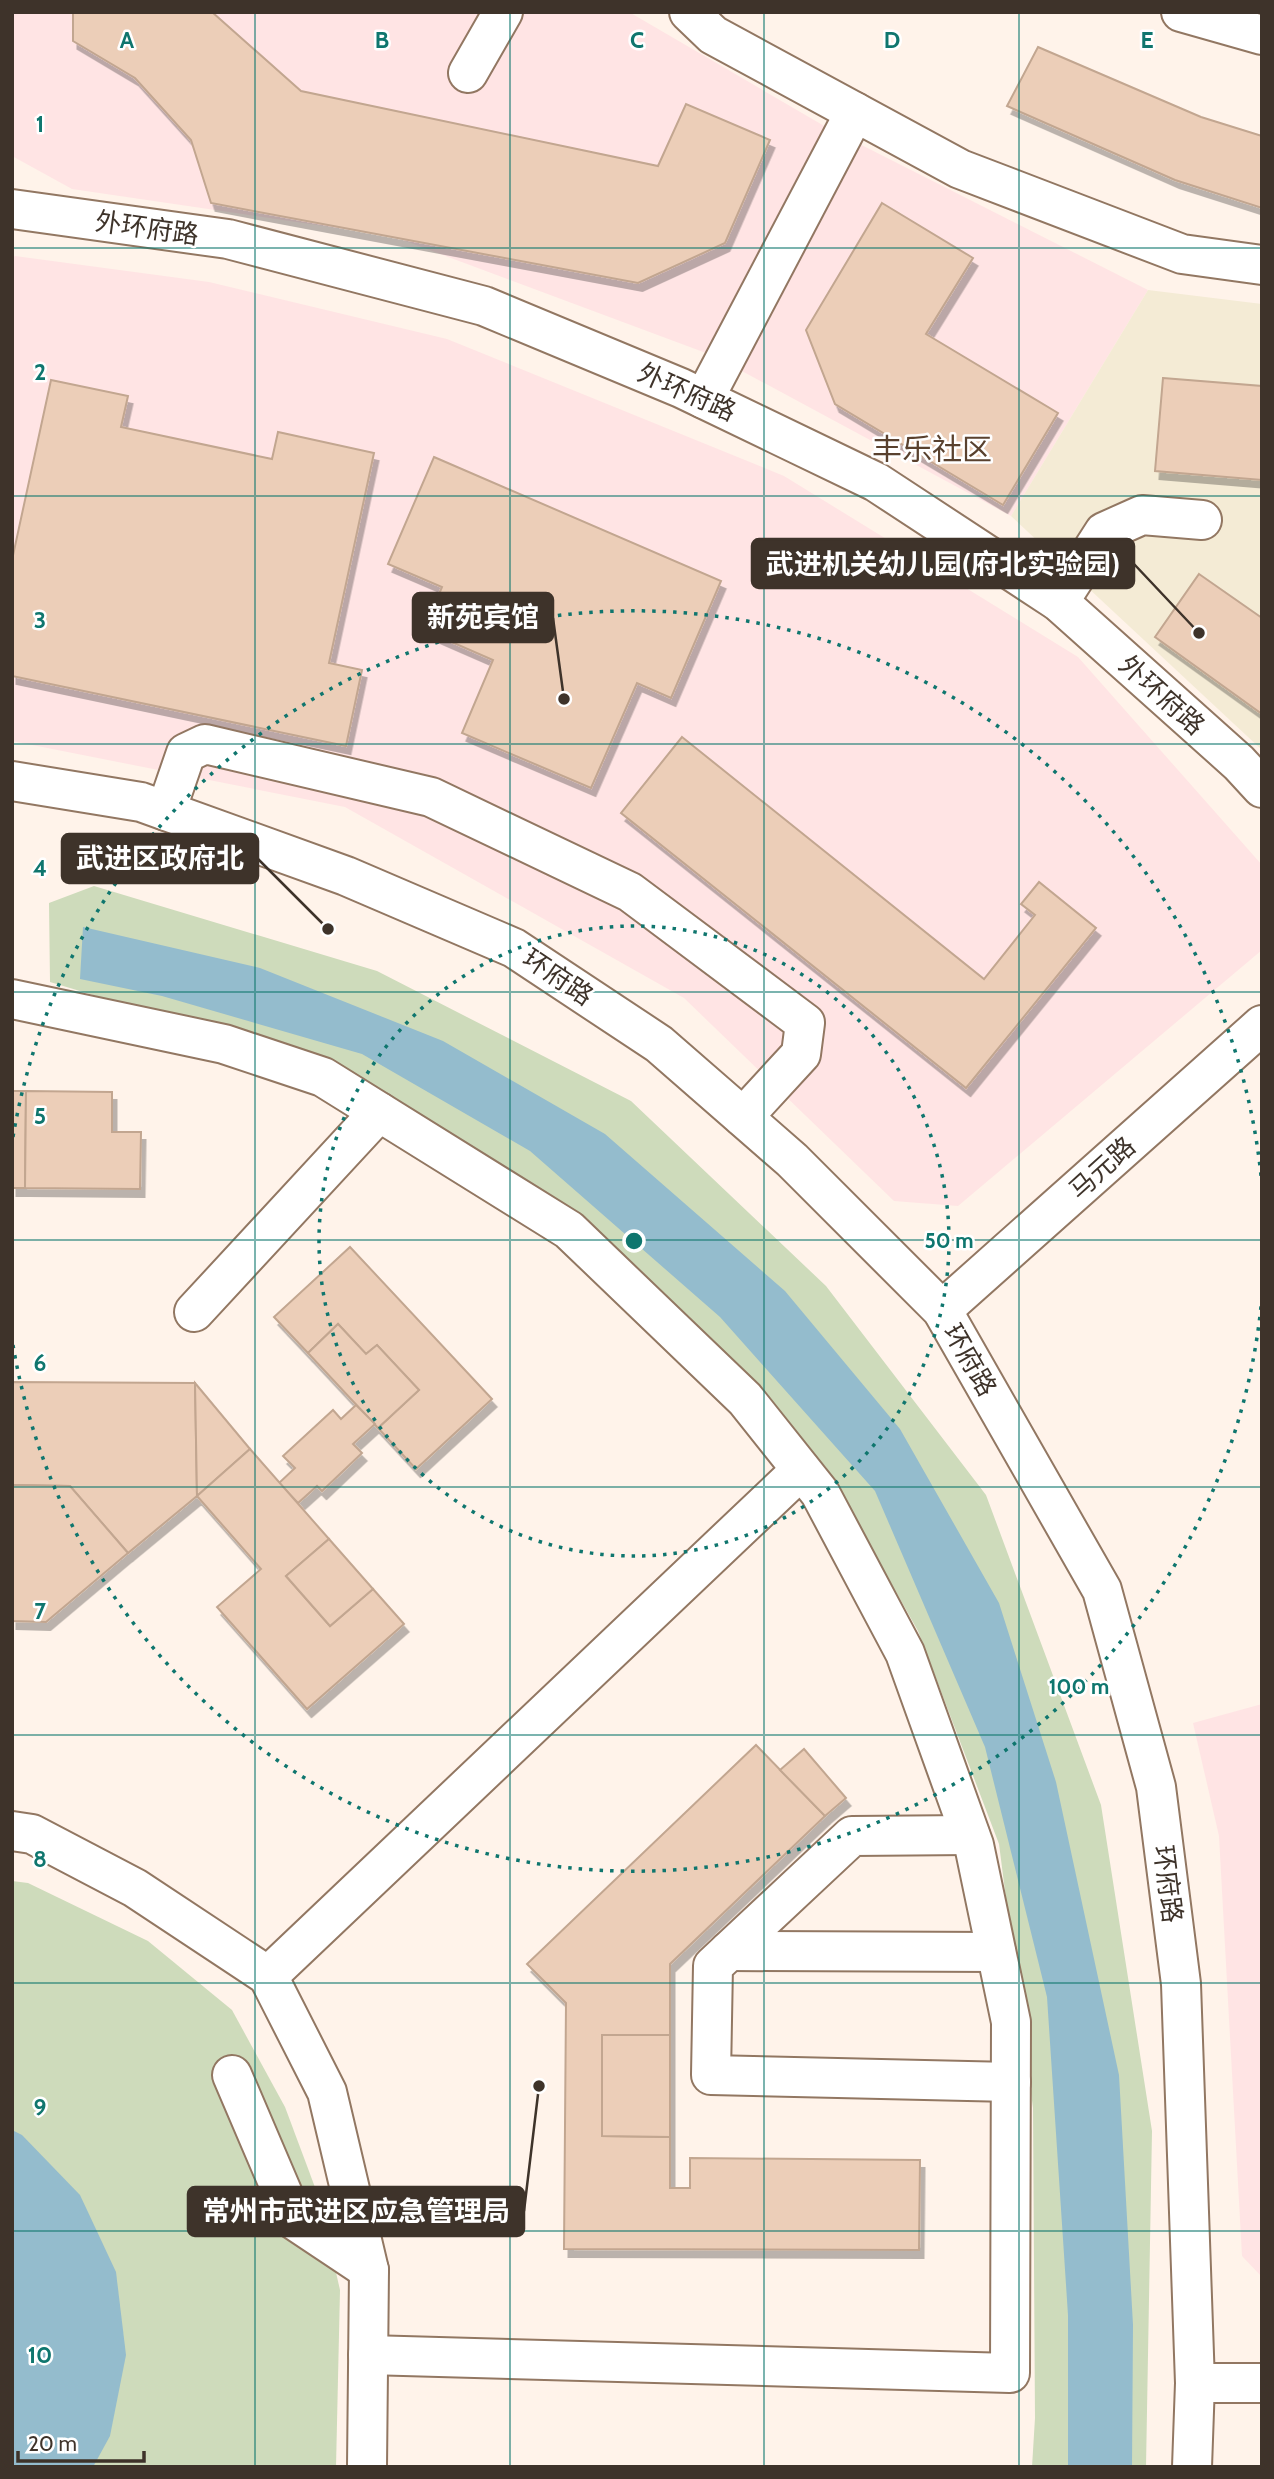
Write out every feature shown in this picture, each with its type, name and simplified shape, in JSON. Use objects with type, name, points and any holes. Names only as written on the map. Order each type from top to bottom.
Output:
[{"type":"street","points":[[468,73],[503,12]]},
{"type":"street","points":[[689,12],[713,35],[960,169],[1182,254],[1262,265]]},
{"type":"street","points":[[1181,12],[1262,34]]},
{"type":"street","points":[[704,399],[855,112]]},
{"type":"street","name":"外环府路","points":[[12,209],[228,239],[484,306],[704,399],[876,482],[1059,602],[1239,763],[1262,788]]},
{"type":"street","points":[[1059,602],[1104,532],[1142,515],[1202,520]]},
{"type":"street","points":[[166,811],[186,753],[205,744],[431,797],[630,892],[805,1024],[801,1054],[743,1117]]},
{"type":"street","name":"环府路","points":[[12,781],[141,802],[346,876],[514,948],[659,1044],[792,1160],[942,1310],[1102,1590],[1156,1787],[1181,1984],[1195,2383],[1192,2467]]},
{"type":"street","points":[[12,999],[224,1044],[323,1077],[569,1230],[745,1399],[820,1493],[905,1653],[970,1835],[1011,2022],[1010,2373],[368,2355]]},
{"type":"street","name":"马元路","points":[[942,1310],[1262,1025]]},
{"type":"street","points":[[194,1312],[379,1112]]},
{"type":"street","points":[[268,1976],[801,1469]]},
{"type":"street","points":[[12,1831],[32,1834],[135,1888],[268,1976],[327,2092],[369,2270],[367,2467]]},
{"type":"street","points":[[970,1835],[852,1836],[713,1966],[711,2075],[1011,2082]]},
{"type":"street","points":[[729,1951],[996,1952]]},
{"type":"street","points":[[232,2075],[293,2220],[369,2270]]},
{"type":"street","points":[[1195,2383],[1262,2383]]},
{"type":"shaded area","points":[[12,12],[629,12],[826,127],[1148,290],[1011,516],[714,356],[392,236],[72,189],[12,156]]},
{"type":"shaded area","points":[[15,256],[209,282],[447,339],[784,476],[1078,657],[1262,865],[1262,950],[958,1206],[894,1201],[684,998],[345,807],[12,741],[12,258]]},
{"type":"shaded area","points":[[1148,290],[1262,304],[1262,750],[1011,516]]},
{"type":"shaded area","points":[[1262,1704],[1262,2277],[1242,2256],[1219,1836],[1193,1723]]},
{"type":"green space","points":[[94,886],[377,971],[631,1101],[826,1286],[986,1495],[1101,1805],[1152,2131],[1146,2467],[1032,2467],[1035,2418],[1033,2108],[999,1844],[918,1631],[826,1467],[579,1215],[319,1063],[50,982],[49,903]]},
{"type":"green space","points":[[12,1881],[28,1883],[148,1941],[232,2010],[285,2107],[319,2198],[340,2290],[336,2467],[12,2467]]},
{"type":"water","points":[[83,927],[260,968],[443,1041],[605,1134],[785,1291],[900,1429],[999,1603],[1056,1782],[1119,2075],[1133,2325],[1132,2467],[1068,2467],[1068,2315],[1047,1997],[985,1747],[875,1491],[720,1317],[530,1151],[362,1054],[162,996],[80,979]]},
{"type":"water","points":[[12,2130],[22,2135],[80,2195],[116,2272],[126,2355],[110,2436],[93,2467],[12,2467]]},
{"type":"building","points":[[73,12],[212,12],[301,91],[658,166],[686,104],[770,140],[725,243],[638,283],[211,203],[191,140],[135,78],[73,41]]},
{"type":"building","points":[[1038,47],[1201,117],[1262,136],[1262,208],[1175,180],[1007,106]]},
{"type":"building","points":[[882,203],[973,258],[926,334],[1058,413],[1003,505],[835,404],[806,330]]},
{"type":"building","points":[[1163,378],[1262,386],[1262,480],[1155,471]]},
{"type":"building","points":[[51,380],[128,396],[121,427],[272,459],[278,432],[374,453],[329,663],[362,670],[346,746],[12,676],[12,560]]},
{"type":"building","points":[[434,457],[721,581],[671,698],[637,683],[591,788],[462,733],[493,660],[424,630],[442,587],[388,564]]},
{"type":"building","points":[[1199,574],[1262,618],[1262,714],[1155,637]]},
{"type":"building","points":[[682,737],[984,979],[1035,915],[1021,904],[1039,882],[1096,928],[966,1088],[621,813]]},
{"type":"building","points":[[12,1091],[26,1091],[25,1188],[12,1188]]},
{"type":"building","points":[[26,1091],[112,1092],[112,1132],[141,1132],[140,1189],[25,1188]]},
{"type":"building","points":[[350,1247],[492,1399],[416,1469],[378,1428],[419,1390],[377,1345],[366,1354],[338,1324],[308,1353],[274,1317]]},
{"type":"building","points":[[338,1324],[366,1354],[377,1345],[419,1390],[378,1428],[308,1353]]},
{"type":"building","points":[[12,1382],[195,1383],[197,1496],[128,1553],[70,1486],[12,1485]]},
{"type":"building","points":[[195,1383],[250,1449],[197,1496]]},
{"type":"building","points":[[356,1405],[375,1424],[353,1444],[362,1453],[322,1491],[317,1486],[298,1503],[279,1483],[295,1468],[283,1456],[333,1410],[341,1419]]},
{"type":"building","points":[[250,1449],[329,1539],[286,1576],[330,1626],[373,1589],[404,1624],[307,1709],[217,1607],[261,1569],[197,1496]]},
{"type":"building","points":[[12,1485],[70,1486],[128,1553],[46,1622],[12,1621]]},
{"type":"building","points":[[329,1539],[373,1589],[330,1626],[286,1576]]},
{"type":"building","points":[[756,1745],[825,1816],[670,1964],[670,2035],[602,2035],[602,2136],[670,2137],[670,2188],[690,2188],[690,2158],[920,2160],[919,2250],[564,2249],[566,2003],[527,1964]]},
{"type":"building","points":[[804,1749],[846,1798],[825,1816],[780,1770]]},
{"type":"building","points":[[602,2035],[670,2035],[670,2137],[602,2136]]},
{"type":"place","name":"武进机关幼儿园(府北实验园)","points":[[1199,633]]},
{"type":"place","name":"新苑宾馆","points":[[564,699]]},
{"type":"place","name":"武进区政府北","points":[[328,929]]},
{"type":"place","name":"常州市武进区应急管理局","points":[[539,2086]]},
{"type":"district","name":"丰乐社区","points":[[932,450]]}]
